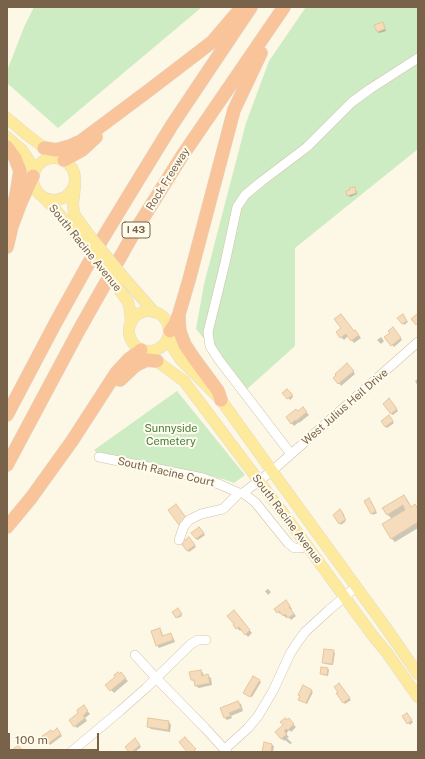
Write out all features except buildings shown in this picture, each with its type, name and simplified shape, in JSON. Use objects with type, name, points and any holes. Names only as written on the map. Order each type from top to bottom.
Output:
[{"type":"highway","points":[[44,148],[56,150],[80,141],[212,42],[242,7]]},
{"type":"highway","name":"I 43","points":[[7,415],[101,241],[211,66],[251,7]]},
{"type":"highway","name":"Rock Freeway","points":[[7,465],[79,330],[135,231],[182,156],[284,7]]},
{"type":"highway","points":[[169,334],[179,314],[189,280],[234,110],[259,57],[288,7]]},
{"type":"highway","points":[[61,159],[82,150],[148,91]]},
{"type":"highway","points":[[7,147],[15,158],[20,171],[16,195],[7,228]]},
{"type":"highway","points":[[7,247],[12,226],[33,175]]},
{"type":"highway","points":[[179,314],[180,332],[185,345],[218,391],[221,400]]},
{"type":"highway","points":[[72,441],[116,373],[129,359],[142,350]]},
{"type":"highway","points":[[7,527],[31,498],[72,441],[121,379],[136,365],[147,360],[157,361]]},
{"type":"main road","points":[[7,118],[44,148],[69,164],[75,175],[73,188],[69,194],[64,198],[50,200],[38,193],[33,181],[30,162],[22,150],[7,137]]},
{"type":"main road","points":[[33,175],[38,166],[44,160],[50,158],[61,159]]},
{"type":"main road","name":"South Racine Avenue","points":[[75,181],[73,204],[74,214],[87,239],[128,302],[131,323]]},
{"type":"main road","name":"South Racine Avenue","points":[[43,197],[87,239],[154,312]]},
{"type":"main road","points":[[147,311],[154,312],[160,314],[165,319],[168,324],[169,334],[167,341],[160,349],[150,352],[135,346],[131,341],[129,329],[135,317],[147,311]]},
{"type":"main road","name":"South Racine Avenue","points":[[169,334],[173,348],[181,360],[221,400],[418,674]]},
{"type":"main road","name":"South Racine Avenue","points":[[142,350],[184,381],[387,653],[418,697]]},
{"type":"street","points":[[291,454],[210,346],[208,332],[226,263],[237,207],[245,195],[307,147],[352,102],[418,58]]},
{"type":"street","name":"West Julius Heil Drive","points":[[272,471],[418,342]]},
{"type":"street","name":"South Racine Court","points":[[99,457],[203,478],[241,493],[255,502],[288,543],[294,548],[301,548],[307,545]]},
{"type":"street","points":[[179,540],[188,520],[201,514],[223,509],[241,493],[272,471]]},
{"type":"street","points":[[134,655],[226,750],[248,728],[265,705],[297,642],[317,620],[356,587]]},
{"type":"street","points":[[71,752],[120,711],[191,644],[198,640],[206,640]]},
{"type":"green space","points":[[34,7],[202,7],[58,128],[7,83],[7,71],[24,27]]},
{"type":"green space","points":[[306,7],[418,7],[418,149],[295,248],[295,346],[246,390],[196,329],[204,284],[246,123],[269,61]]},
{"type":"green space","name":"Sunnyside Cemetery","points":[[177,391],[245,475],[234,483],[223,479],[99,455],[94,450]]}]
